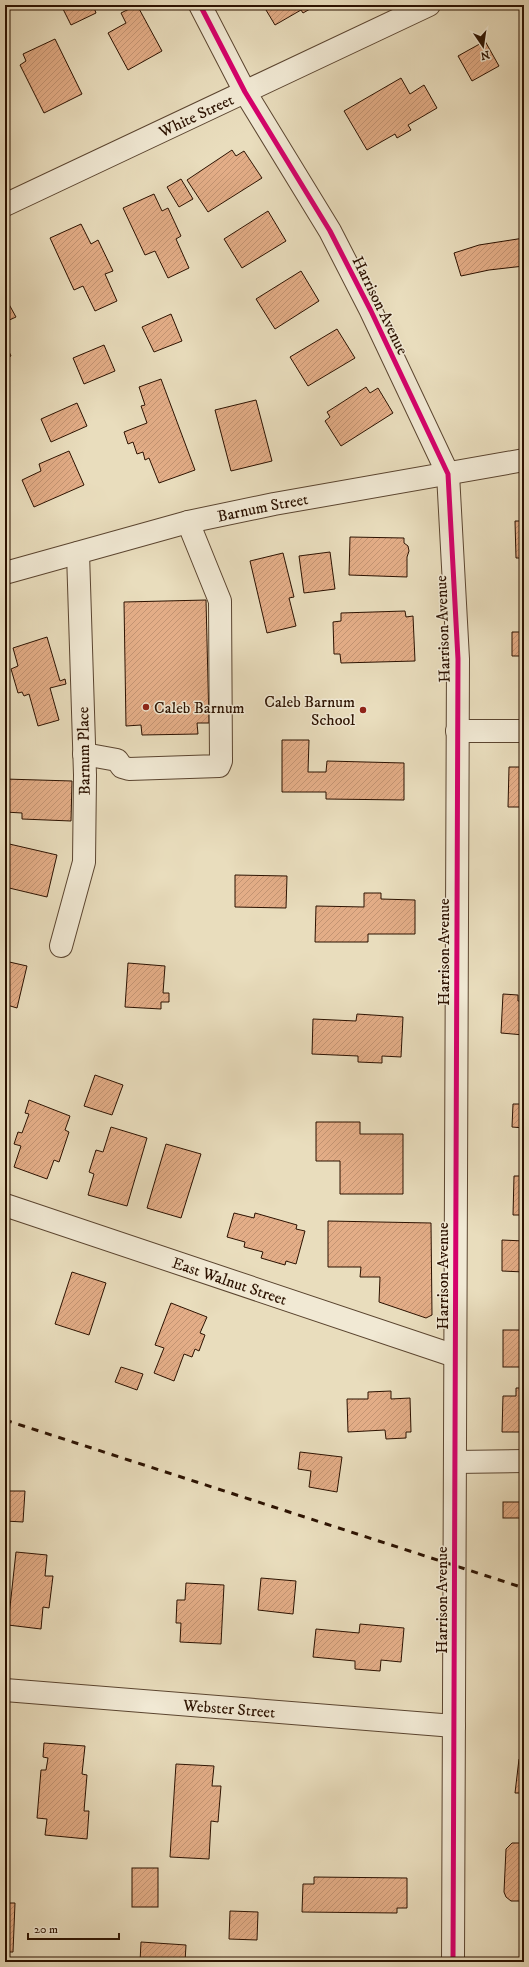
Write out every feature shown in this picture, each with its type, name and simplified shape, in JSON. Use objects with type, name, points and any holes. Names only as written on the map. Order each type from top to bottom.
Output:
[{"type":"street","name":"Harrison Avenue","points":[[200,5],[245,92],[330,231],[371,311],[448,474],[458,659],[453,1962]]},
{"type":"street","name":"White Street","points":[[5,205],[429,5]]},
{"type":"street","name":"Barnum Street","points":[[5,573],[188,522],[274,504],[524,460]]},
{"type":"street","points":[[84,754],[117,760],[122,767],[129,769],[219,766],[220,601],[188,522]]},
{"type":"street","name":"Barnum Place","points":[[61,946],[84,862],[84,754],[78,553]]},
{"type":"street","points":[[457,731],[524,731]]},
{"type":"street","name":"East Walnut Street","points":[[5,1205],[455,1356]]},
{"type":"street","points":[[455,1462],[524,1461]]},
{"type":"street","name":"Webster Street","points":[[5,1690],[454,1726]]},
{"type":"building","points":[[71,5],[93,5],[96,13],[71,25],[63,9]]},
{"type":"building","points":[[137,5],[162,51],[128,70],[108,33],[126,23],[121,13]]},
{"type":"building","points":[[263,5],[317,5],[303,13],[301,10],[275,25]]},
{"type":"building","points":[[55,39],[82,94],[44,113],[20,65],[26,61],[23,54]]},
{"type":"building","points":[[485,41],[499,66],[472,81],[458,56]]},
{"type":"building","points":[[401,78],[410,94],[424,85],[437,108],[408,125],[411,130],[397,138],[395,134],[367,150],[344,111]]},
{"type":"building","points":[[232,150],[236,156],[244,151],[262,178],[208,212],[187,180]]},
{"type":"building","points":[[181,179],[193,199],[179,207],[167,187]]},
{"type":"building","points":[[154,194],[162,211],[168,208],[181,236],[176,239],[189,268],[168,278],[155,251],[145,255],[123,208]]},
{"type":"building","points":[[268,211],[286,241],[242,268],[224,239]]},
{"type":"building","points":[[81,224],[91,244],[98,240],[113,271],[105,274],[117,301],[95,311],[83,286],[74,290],[50,238]]},
{"type":"building","points":[[524,238],[524,266],[489,270],[461,276],[454,253],[479,245]]},
{"type":"building","points":[[301,271],[319,301],[275,329],[256,299]]},
{"type":"building","points":[[5,297],[16,317],[5,322]]},
{"type":"building","points":[[171,314],[182,341],[154,352],[142,327]]},
{"type":"building","points":[[337,329],[355,358],[308,386],[290,357]]},
{"type":"building","points":[[5,343],[11,356],[5,359]]},
{"type":"building","points":[[104,345],[115,371],[84,384],[73,358]]},
{"type":"building","points":[[161,379],[195,470],[159,483],[149,458],[145,460],[143,452],[137,454],[133,442],[128,444],[124,432],[147,423],[141,406],[145,405],[139,387]]},
{"type":"building","points":[[366,387],[370,393],[378,388],[393,413],[341,446],[325,421],[330,417],[327,412]]},
{"type":"building","points":[[256,400],[272,461],[231,471],[215,410]]},
{"type":"building","points":[[77,403],[87,426],[51,442],[41,419]]},
{"type":"building","points":[[69,451],[84,485],[34,507],[22,480],[41,471],[39,464]]},
{"type":"building","points":[[515,521],[524,521],[524,558],[516,558]]},
{"type":"building","points":[[350,537],[404,538],[404,543],[408,546],[409,551],[407,557],[407,577],[349,575]]},
{"type":"building","points":[[330,552],[335,589],[304,593],[299,556]]},
{"type":"building","points":[[283,553],[294,597],[289,598],[296,626],[267,633],[250,561]]},
{"type":"building","points":[[206,600],[209,723],[197,723],[198,734],[142,735],[141,725],[126,726],[124,602]]},
{"type":"building","points":[[405,611],[406,617],[413,616],[415,661],[341,663],[340,654],[334,654],[333,622],[341,621],[341,613]]},
{"type":"building","points":[[521,617],[524,617],[524,670],[521,670],[521,656],[512,656],[512,632],[522,632]]},
{"type":"building","points":[[47,637],[60,681],[65,679],[66,684],[50,688],[59,720],[38,726],[29,694],[24,696],[22,692],[18,693],[11,669],[18,666],[13,648]]},
{"type":"building","points":[[282,740],[309,740],[308,772],[326,772],[327,761],[404,763],[404,800],[326,799],[326,792],[282,792]]},
{"type":"building","points":[[509,767],[524,767],[524,807],[508,807]]},
{"type":"building","points":[[5,779],[72,781],[71,821],[22,819],[22,813],[5,812]]},
{"type":"building","points":[[5,843],[57,855],[47,897],[5,887]]},
{"type":"building","points":[[235,875],[287,876],[286,908],[235,907]]},
{"type":"building","points":[[364,893],[381,893],[381,899],[415,900],[415,934],[368,934],[368,942],[315,942],[316,906],[364,907]]},
{"type":"building","points":[[5,961],[27,966],[17,1008],[7,1005],[6,1010]]},
{"type":"building","points":[[128,963],[165,966],[163,993],[169,993],[169,1002],[161,1002],[161,1009],[125,1007]]},
{"type":"building","points":[[503,994],[518,995],[518,1001],[524,1001],[524,1035],[501,1033]]},
{"type":"building","points":[[357,1014],[403,1017],[401,1057],[382,1056],[382,1063],[358,1062],[358,1056],[312,1054],[313,1019],[356,1021]]},
{"type":"building","points":[[523,1067],[524,1128],[512,1127],[513,1104],[522,1104]]},
{"type":"building","points":[[95,1075],[123,1085],[112,1115],[84,1106]]},
{"type":"building","points":[[29,1100],[70,1116],[65,1130],[69,1132],[59,1162],[54,1160],[47,1179],[14,1167],[21,1146],[14,1144],[18,1132],[22,1133],[29,1114],[25,1113]]},
{"type":"building","points":[[316,1122],[360,1122],[360,1134],[403,1134],[403,1194],[340,1194],[340,1161],[316,1161]]},
{"type":"building","points":[[111,1127],[147,1138],[127,1206],[88,1195],[94,1174],[89,1172],[96,1150],[103,1152]]},
{"type":"building","points":[[166,1144],[201,1154],[181,1218],[147,1208]]},
{"type":"building","points":[[514,1176],[524,1176],[524,1215],[513,1215]]},
{"type":"building","points":[[234,1213],[254,1218],[255,1213],[297,1225],[296,1229],[305,1231],[296,1264],[286,1261],[285,1265],[261,1258],[263,1252],[244,1247],[245,1242],[227,1237]]},
{"type":"building","points":[[328,1221],[431,1223],[432,1315],[426,1318],[379,1302],[380,1277],[360,1277],[361,1267],[328,1267]]},
{"type":"building","points":[[502,1240],[524,1241],[524,1272],[502,1271]]},
{"type":"building","points":[[72,1272],[106,1283],[89,1335],[55,1324]]},
{"type":"building","points":[[171,1303],[207,1317],[200,1333],[205,1335],[199,1351],[195,1349],[192,1357],[184,1354],[174,1381],[154,1373],[164,1348],[155,1345]]},
{"type":"building","points":[[503,1330],[524,1330],[524,1367],[503,1367]]},
{"type":"building","points":[[121,1367],[143,1374],[137,1390],[115,1382]]},
{"type":"building","points":[[516,1388],[524,1388],[524,1432],[502,1432],[503,1396],[516,1396]]},
{"type":"building","points":[[391,1391],[391,1399],[410,1398],[411,1432],[406,1432],[406,1438],[386,1439],[385,1430],[348,1432],[347,1399],[368,1399],[368,1392]]},
{"type":"building","points":[[300,1452],[342,1457],[337,1492],[309,1487],[311,1471],[298,1469]]},
{"type":"building","points":[[5,1491],[25,1491],[23,1522],[5,1521]]},
{"type":"building","points":[[503,1502],[524,1502],[524,1518],[503,1518]]},
{"type":"building","points":[[16,1552],[47,1555],[45,1576],[53,1576],[49,1608],[43,1607],[41,1629],[8,1625]]},
{"type":"building","points":[[261,1578],[296,1581],[293,1614],[258,1610]]},
{"type":"building","points":[[186,1583],[224,1585],[221,1644],[180,1642],[181,1623],[176,1623],[177,1600],[185,1600]]},
{"type":"building","points":[[360,1624],[404,1628],[401,1662],[381,1660],[380,1671],[355,1669],[355,1661],[313,1657],[316,1629],[359,1633]]},
{"type":"building","points":[[44,1743],[85,1746],[82,1774],[87,1775],[84,1811],[89,1811],[87,1839],[45,1835],[47,1819],[37,1818],[41,1770],[46,1770],[48,1758],[43,1757]]},
{"type":"building","points":[[519,1759],[524,1759],[524,1793],[515,1793]]},
{"type":"building","points":[[176,1764],[214,1766],[212,1786],[221,1786],[218,1822],[211,1821],[209,1859],[170,1857]]},
{"type":"building","points":[[512,1843],[524,1843],[524,1901],[511,1901],[506,1897],[504,1892],[506,1849]]},
{"type":"building","points":[[132,1868],[158,1868],[158,1907],[132,1907]]},
{"type":"building","points":[[314,1877],[407,1878],[407,1908],[397,1908],[397,1913],[302,1912],[303,1884],[314,1884]]},
{"type":"building","points":[[5,1903],[15,1903],[13,1952],[5,1952]]},
{"type":"building","points":[[230,1911],[258,1912],[257,1940],[229,1939]]},
{"type":"building","points":[[141,1942],[186,1945],[185,1962],[140,1962]]},
{"type":"railway","points":[[5,1420],[524,1588]]},
{"type":"cycle path","points":[[200,5],[245,92],[330,231],[371,311],[448,474],[458,659],[453,1962]]},
{"type":"place","name":"Caleb Barnum","points":[[146,707]]},
{"type":"place","name":"Caleb Barnum School","points":[[363,710]]}]
